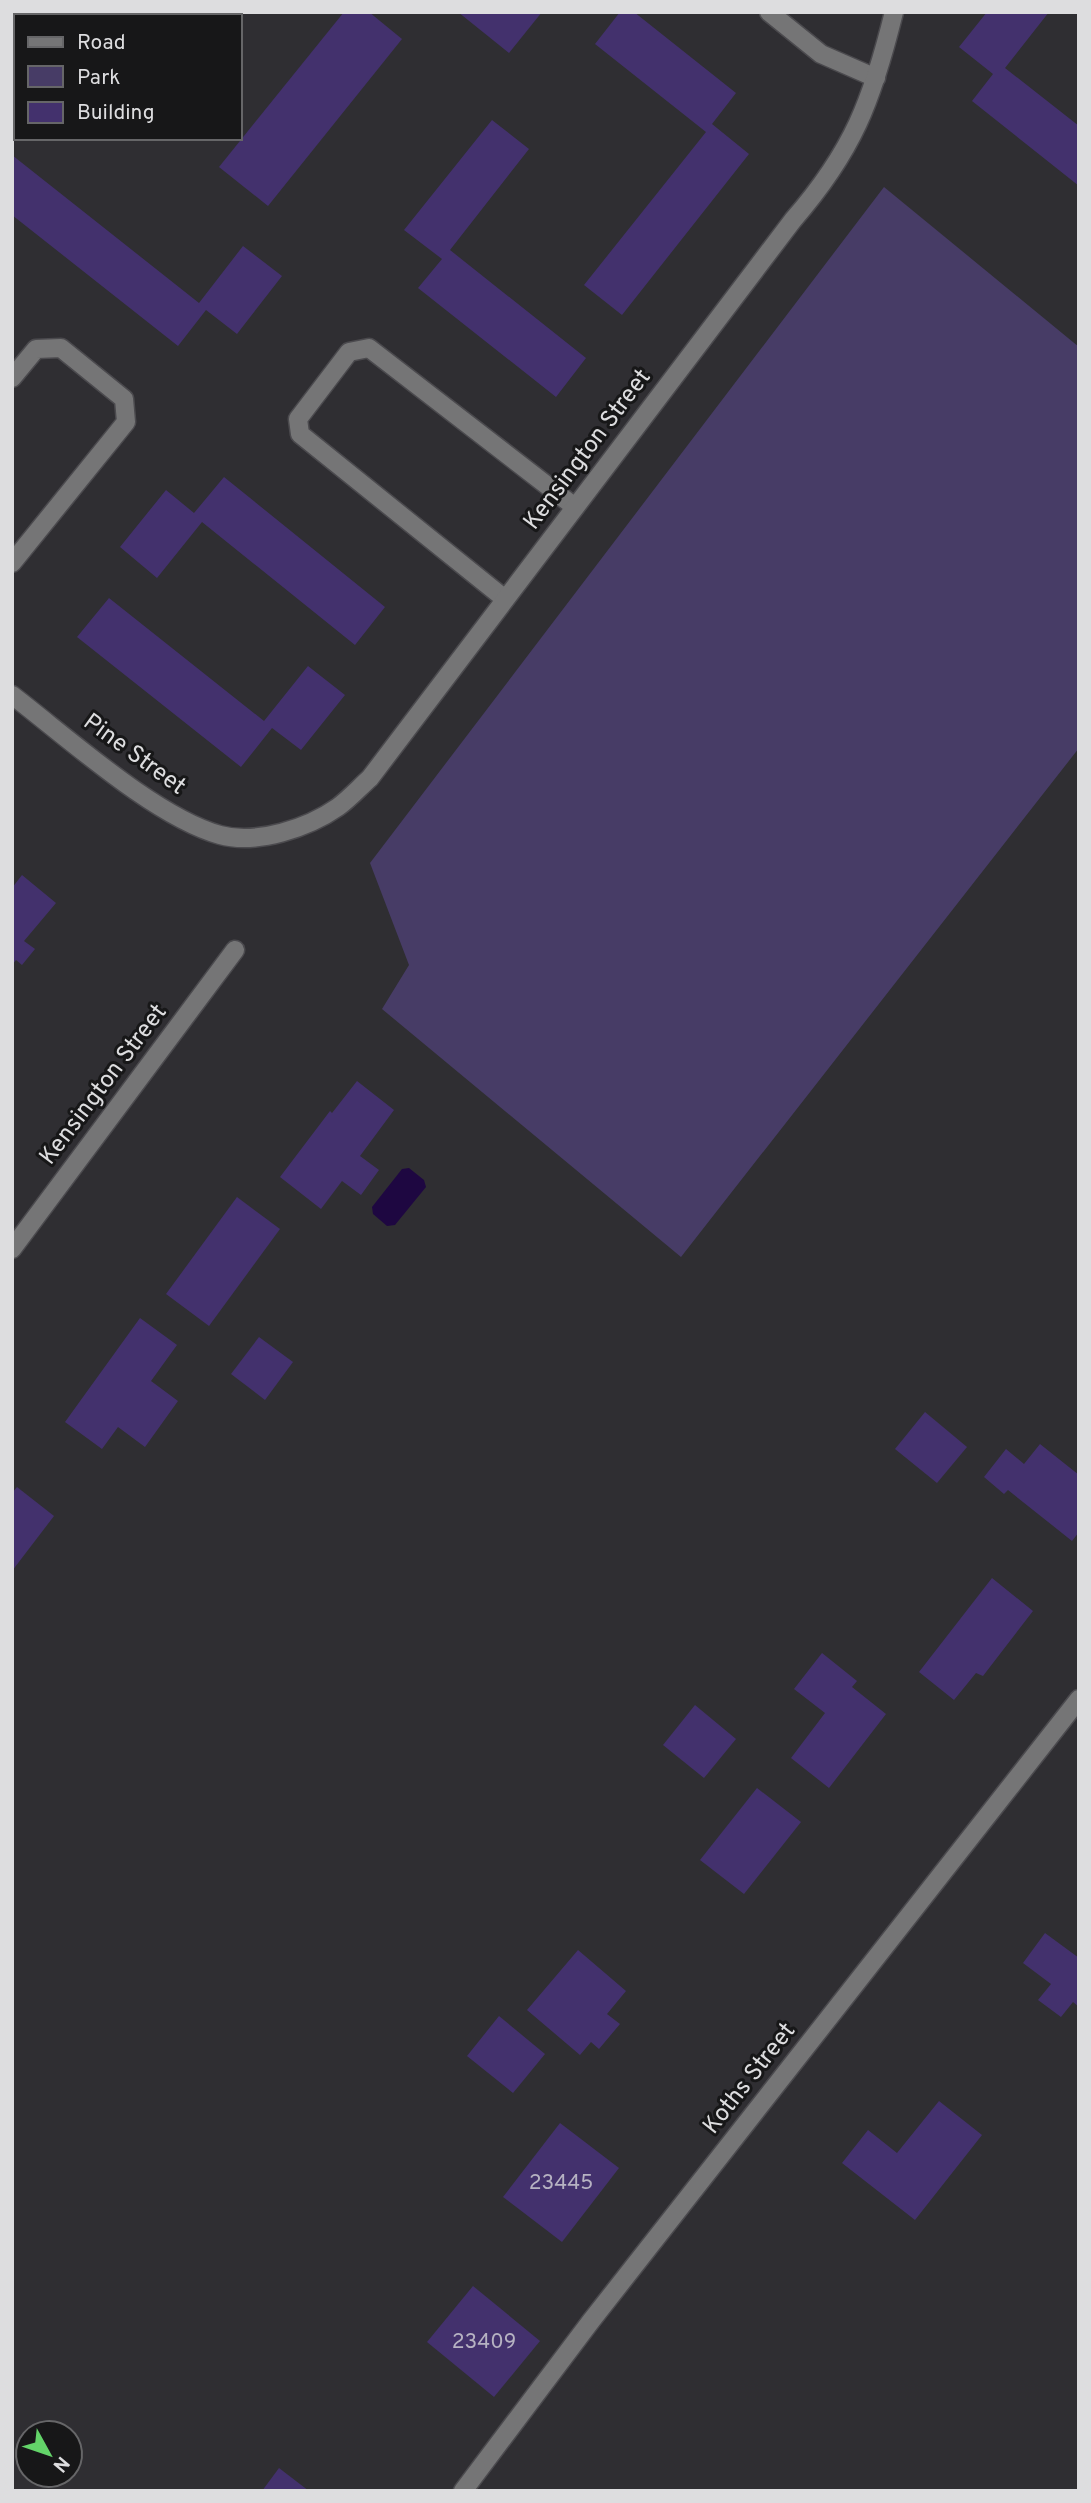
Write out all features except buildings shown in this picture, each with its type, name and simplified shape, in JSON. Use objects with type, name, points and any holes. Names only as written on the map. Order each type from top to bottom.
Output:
[{"type":"street","points":[[769,12],[821,54],[876,78]]},
{"type":"street","name":"Kensington Street","points":[[237,836],[256,836],[299,827],[337,807],[370,778],[793,220],[822,188],[865,113],[894,12]]},
{"type":"street","points":[[12,378],[36,349],[61,348],[124,399],[126,422],[12,563]]},
{"type":"street","points":[[505,599],[300,434],[298,419],[349,352],[369,348],[575,507]]},
{"type":"street","name":"Pine Street","points":[[12,695],[105,767],[173,815],[222,835],[237,836]]},
{"type":"street","name":"Kensington Street","points":[[12,1249],[236,950]]},
{"type":"street","name":"Koths Street","points":[[463,2491],[591,2321],[1079,1699]]},
{"type":"green space","points":[[884,187],[1079,347],[1079,748],[681,1257],[382,1009],[409,965],[370,863]]},
{"type":"shaded area","points":[[409,1168],[424,1180],[426,1187],[395,1225],[387,1226],[373,1214],[372,1207],[402,1169]]}]
